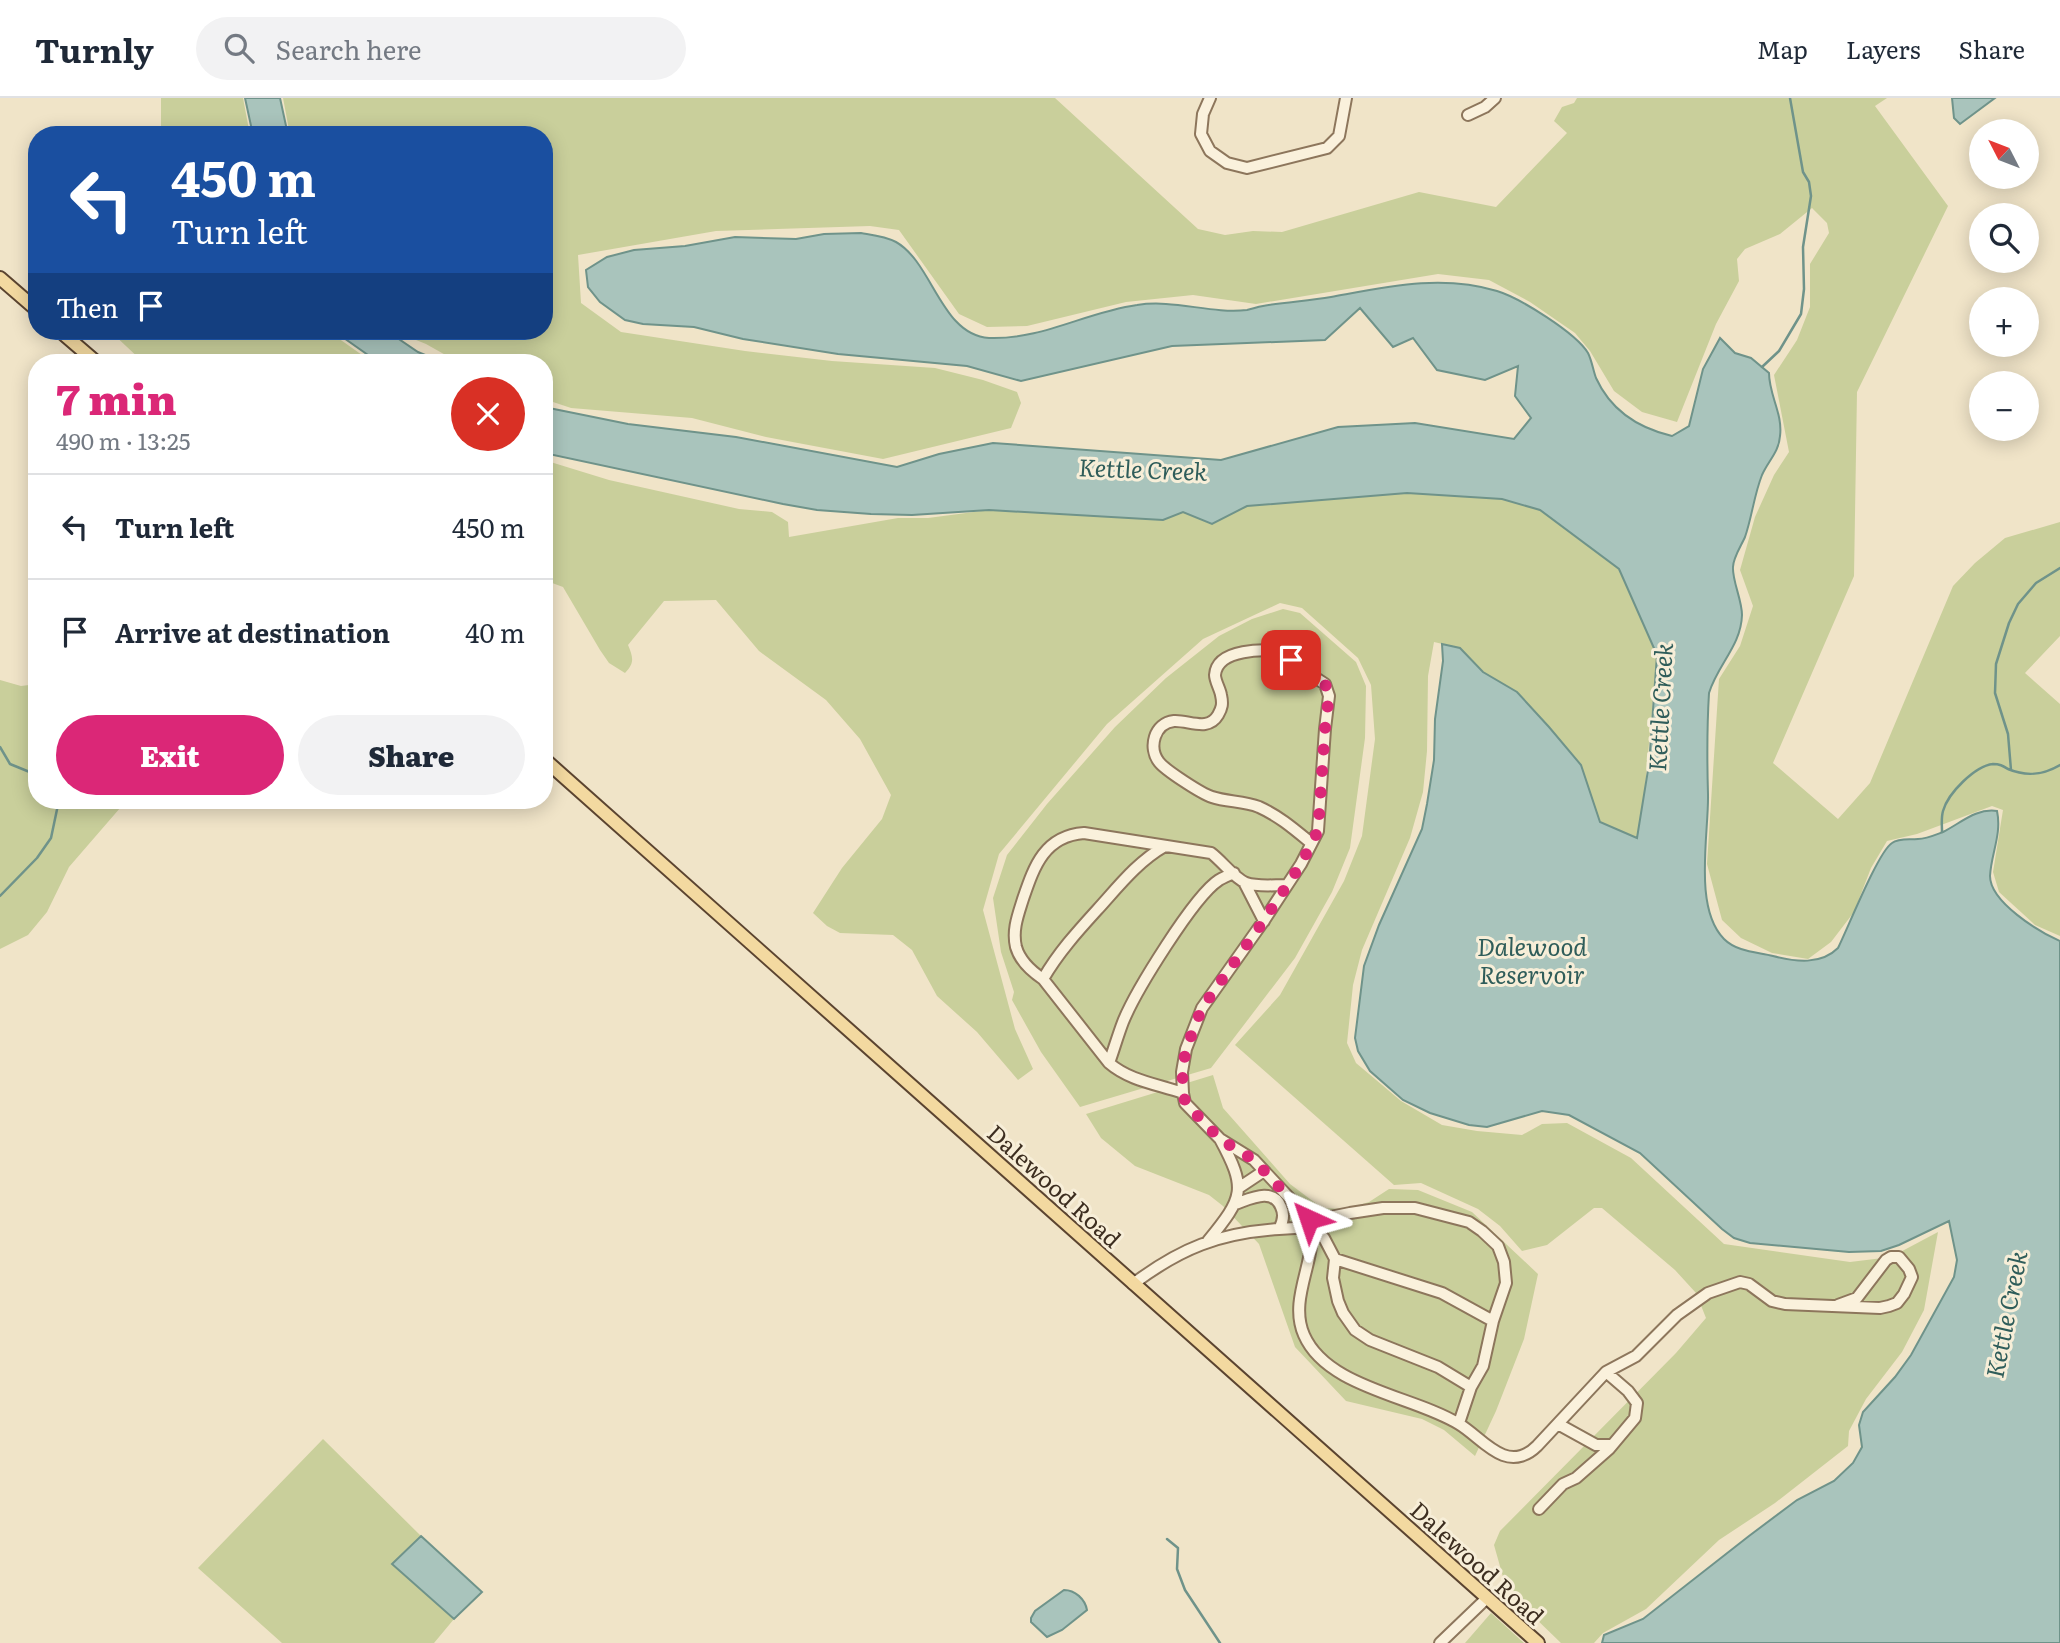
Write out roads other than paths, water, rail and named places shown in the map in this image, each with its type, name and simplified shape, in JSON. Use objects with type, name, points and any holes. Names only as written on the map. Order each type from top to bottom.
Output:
[{"type":"main road","points":[[0,278],[28,302]]},
{"type":"main road","points":[[70,340],[87,354]]},
{"type":"main road","name":"Dalewood Road","points":[[553,767],[1538,1643]]},
{"type":"street","points":[[1210,98],[1203,114],[1201,134],[1205,143],[1210,151],[1227,163],[1247,168],[1327,148],[1339,136],[1346,98]]},
{"type":"street","points":[[1468,115],[1485,107],[1495,98]]},
{"type":"street","points":[[1311,843],[1282,819],[1257,806],[1212,797],[1163,767],[1156,759],[1153,748],[1155,734],[1164,726],[1172,721],[1207,725],[1215,721],[1222,708],[1215,676],[1230,655],[1252,651],[1284,653],[1299,667],[1325,684],[1329,695],[1318,831],[1311,848],[1264,921],[1202,1008],[1186,1049],[1182,1072],[1183,1093],[1185,1103],[1220,1139],[1246,1154],[1309,1219],[1311,1227],[1308,1256],[1299,1292],[1302,1331],[1308,1344],[1325,1361],[1369,1387],[1458,1423],[1494,1450],[1515,1458],[1529,1453],[1606,1372],[1643,1350],[1665,1325],[1708,1293],[1740,1282],[1749,1284],[1772,1301],[1785,1304],[1880,1308],[1897,1303],[1909,1286],[1912,1277],[1909,1269],[1899,1257],[1886,1259],[1857,1298],[1838,1305]]},
{"type":"street","points":[[1183,1093],[1134,1079],[1109,1063],[1043,979],[1020,957],[1015,944],[1015,924],[1031,874],[1038,860],[1059,839],[1070,834],[1084,833],[1211,853],[1244,882],[1264,921]]},
{"type":"street","points":[[1043,979],[1070,939],[1149,855],[1165,846]]},
{"type":"street","points":[[1109,1063],[1124,1021],[1141,987],[1179,928],[1206,892],[1219,880],[1234,873]]},
{"type":"street","points":[[1244,882],[1261,886],[1286,885]]},
{"type":"street","points":[[1208,1241],[1235,1204],[1240,1187],[1238,1175],[1220,1139]]},
{"type":"street","points":[[1240,1187],[1264,1171]]},
{"type":"street","points":[[1235,1204],[1259,1196],[1270,1196],[1279,1201],[1284,1212],[1279,1230]]},
{"type":"street","points":[[1133,1284],[1161,1263],[1208,1241],[1247,1231],[1311,1227],[1320,1219],[1383,1208],[1415,1208],[1469,1222],[1497,1246],[1504,1262],[1506,1283],[1493,1321],[1483,1366],[1471,1387],[1458,1423]]},
{"type":"street","points":[[1311,1227],[1324,1238],[1335,1259],[1333,1279],[1338,1301],[1355,1330],[1370,1340],[1438,1367],[1471,1387]]},
{"type":"street","points":[[1335,1259],[1442,1293],[1493,1321]]},
{"type":"street","points":[[1539,1509],[1563,1484],[1576,1478],[1612,1445],[1635,1418],[1637,1403],[1628,1391],[1606,1372]]},
{"type":"street","points":[[1558,1424],[1596,1445],[1612,1445]]},
{"type":"street","points":[[1440,1643],[1487,1598]]},
{"type":"water","points":[[245,98],[280,98],[286,126],[251,126]]},
{"type":"water","points":[[1952,98],[1995,98],[1960,124],[1954,118]]},
{"type":"water","name":"Dalewood Reservoir","points":[[861,233],[896,242],[909,252],[919,265],[959,325],[973,334],[989,338],[1027,335],[1137,305],[1165,304],[1233,311],[1393,286],[1455,283],[1507,295],[1560,326],[1588,353],[1596,378],[1609,400],[1637,423],[1660,433],[1672,436],[1689,426],[1703,369],[1720,338],[1735,353],[1751,358],[1769,373],[1780,420],[1779,442],[1762,475],[1745,537],[1733,563],[1742,609],[1741,626],[1709,693],[1705,870],[1709,909],[1714,925],[1724,939],[1735,947],[1790,960],[1816,960],[1838,948],[1871,875],[1892,843],[1930,837],[1975,814],[1997,811],[1998,828],[1990,876],[1992,886],[2017,915],[2060,941],[2060,1643],[1602,1643],[1604,1635],[1643,1619],[1797,1500],[1834,1481],[1853,1463],[1862,1447],[1859,1425],[1863,1412],[1911,1355],[1954,1277],[1957,1260],[1949,1221],[1881,1251],[1849,1252],[1750,1243],[1734,1238],[1722,1229],[1640,1153],[1569,1115],[1542,1111],[1487,1127],[1469,1125],[1430,1113],[1403,1100],[1370,1071],[1358,1051],[1355,1038],[1364,966],[1379,925],[1422,829],[1434,760],[1435,719],[1443,661],[1442,644],[1460,648],[1483,672],[1517,692],[1581,765],[1600,822],[1637,838],[1649,764],[1657,655],[1619,569],[1540,510],[1502,499],[1407,493],[1247,506],[1212,524],[1183,512],[1163,520],[989,510],[912,515],[871,514],[817,510],[783,504],[553,455],[553,409],[628,424],[736,437],[897,467],[939,454],[993,443],[1221,460],[1338,427],[1415,423],[1514,439],[1531,418],[1515,396],[1518,366],[1485,380],[1437,370],[1413,338],[1393,347],[1360,308],[1325,340],[1172,346],[1021,381],[967,366],[838,354],[743,339],[694,327],[643,324],[625,320],[600,302],[588,287],[586,270],[607,257],[634,250],[685,246],[735,237],[796,239],[824,234]]},
{"type":"water","points":[[347,340],[400,340],[423,354],[367,354]]},
{"type":"water","points":[[421,1536],[482,1592],[454,1619],[392,1564]]},
{"type":"water","points":[[1064,1590],[1079,1596],[1087,1610],[1062,1630],[1047,1637],[1031,1622],[1031,1618],[1035,1611]]},
{"type":"waterway","points":[[1762,367],[1779,351],[1801,314],[1804,289],[1803,247],[1811,196],[1809,182],[1803,172],[1790,98]]},
{"type":"waterway","points":[[2011,770],[2008,734],[1995,693],[1996,664],[2018,604],[2036,583],[2060,568]]},
{"type":"waterway","points":[[0,747],[10,764],[28,771]]},
{"type":"waterway","points":[[1942,832],[1943,811],[1950,796],[1978,770],[1995,764],[2015,772],[2035,774],[2060,765]]},
{"type":"waterway","points":[[0,896],[37,858],[51,838],[57,809]]},
{"type":"waterway","points":[[1167,1539],[1178,1548],[1177,1569],[1185,1590],[1220,1643]]},
{"type":"water label","name":"Kettle Creek","points":[[1143,468]]},
{"type":"water label","name":"Kettle Creek","points":[[1659,707]]},
{"type":"water label","name":"Kettle Creek","points":[[2005,1314]]}]
